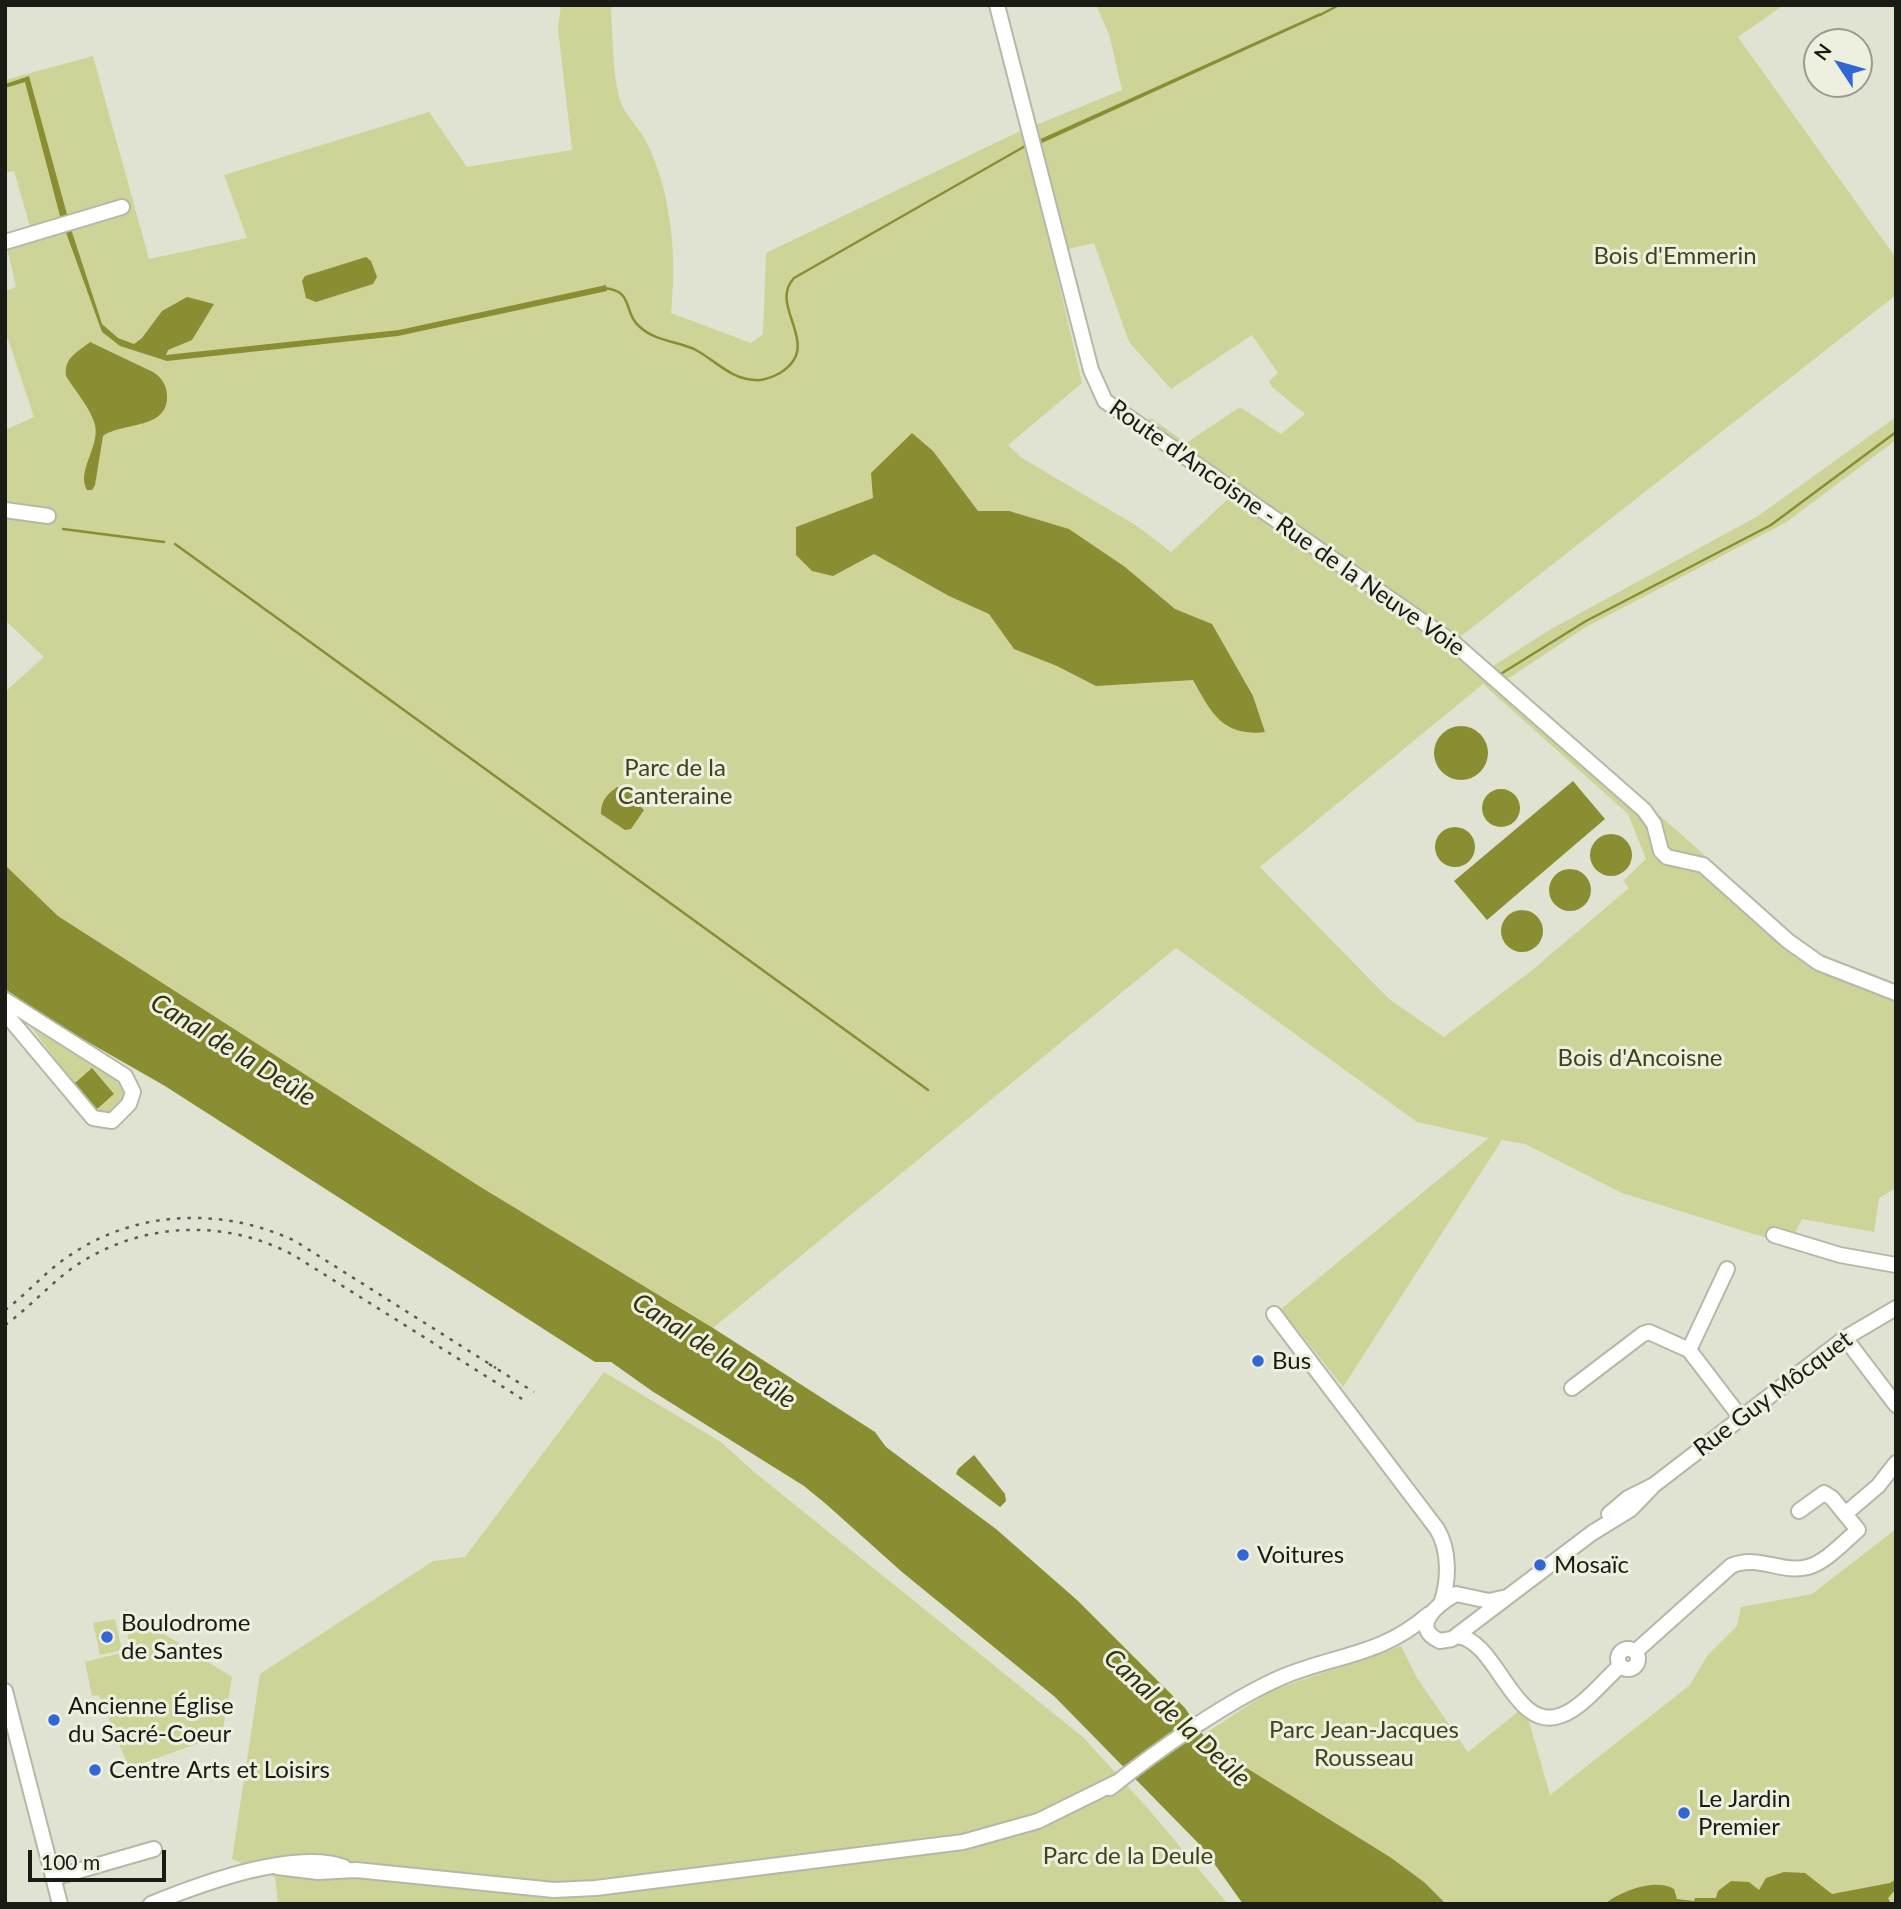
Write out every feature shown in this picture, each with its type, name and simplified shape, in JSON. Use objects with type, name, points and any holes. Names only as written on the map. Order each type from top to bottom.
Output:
[{"type":"street","name":"Route d'Ancoisne - Rue de la Neuve Voie","points":[[997,5],[1091,370],[1101,396],[1114,408],[1447,638],[1644,810],[1654,824],[1659,846],[1667,857],[1698,863],[1707,869],[1788,941],[1819,963],[1896,993]]},
{"type":"street","points":[[5,242],[122,207]]},
{"type":"street","points":[[5,510],[48,516]]},
{"type":"street","points":[[5,1000],[125,1076],[133,1092],[124,1111],[112,1121],[93,1118],[5,1013]]},
{"type":"street","points":[[1774,1236],[1832,1253],[1896,1265]]},
{"type":"street","points":[[1689,1350],[1727,1269]]},
{"type":"street","name":"Rue Guy Môcquet","points":[[1476,1621],[1592,1533],[1631,1508],[1654,1485],[1845,1338],[1896,1308]]},
{"type":"street","points":[[1274,1314],[1437,1529],[1443,1542],[1447,1570],[1446,1586],[1426,1624],[1433,1637]]},
{"type":"street","points":[[1572,1388],[1646,1333],[1689,1350],[1741,1418]]},
{"type":"street","points":[[1845,1338],[1896,1405]]},
{"type":"street","points":[[1846,1514],[1878,1486],[1896,1463]]},
{"type":"street","points":[[1457,1636],[1475,1642],[1524,1706],[1545,1717],[1567,1713],[1620,1665],[1628,1669],[1636,1666],[1638,1658],[1635,1652],[1731,1566],[1749,1560],[1802,1567],[1815,1564],[1858,1530],[1832,1497],[1824,1493],[1799,1511]]},
{"type":"street","points":[[1447,1570],[1479,1609],[1475,1642]]},
{"type":"street","points":[[150,1904],[175,1899],[277,1867],[318,1872],[356,1870],[564,1890],[927,1849],[976,1846],[1022,1836],[1069,1817],[1219,1712],[1283,1677],[1367,1651],[1399,1637],[1456,1594],[1494,1601],[1507,1597]]},
{"type":"street","points":[[1399,1637],[1433,1637],[1446,1641],[1476,1621]]},
{"type":"street","points":[[5,1691],[60,1904]]},
{"type":"street","points":[[53,1878],[154,1849]]},
{"type":"green space","name":"Parc de la Canteraine","points":[[561,5],[614,5],[611,9],[613,54],[620,100],[648,145],[663,185],[667,206],[673,249],[671,313],[751,343],[763,334],[766,253],[1016,133],[1122,90],[1109,34],[1096,5],[1784,5],[1738,37],[1896,258],[1896,295],[1460,637],[1493,666],[1551,629],[1758,516],[1896,417],[1896,440],[1785,523],[1586,627],[1506,680],[1700,851],[1790,936],[1818,957],[1896,987],[1896,1188],[1879,1198],[1874,1232],[1802,1219],[1789,1245],[1622,1193],[1525,1144],[1502,1140],[1343,1387],[1281,1309],[1489,1138],[1417,1122],[1176,948],[713,1328],[479,1186],[58,916],[5,865],[5,692],[44,657],[5,620],[5,430],[34,417],[8,339],[5,339],[5,291],[16,287],[7,248],[33,237],[14,171],[5,173],[5,80],[93,56],[149,259],[247,238],[224,175],[429,112],[467,167],[572,150],[558,29]],"holes":[[[1094,243],[1129,342],[1171,389],[1252,335],[1278,373],[1269,381],[1272,387],[1305,414],[1281,434],[1240,407],[1186,443],[1151,418],[1137,432],[1228,499],[1171,552],[1137,526],[1022,458],[1008,445],[1082,383],[1052,253]],[[1483,684],[1628,814],[1646,859],[1623,881],[1629,888],[1531,971],[1444,1037],[1389,999],[1260,867]]]},
{"type":"green space","points":[[29,1024],[120,1079],[126,1094],[122,1105],[109,1112],[93,1110]]},
{"type":"green space","name":"Parc de la Deule","points":[[604,1372],[721,1442],[753,1471],[1084,1738],[1151,1812],[1228,1904],[278,1904],[275,1877],[232,1859],[260,1674],[433,1561],[465,1557]]},
{"type":"green space","name":"Parc Jean-Jacques Rousseau","points":[[1896,1529],[1896,1904],[1446,1904],[1424,1882],[1390,1857],[1234,1761],[1203,1735],[1270,1691],[1401,1646],[1417,1678],[1468,1752],[1519,1711],[1528,1718],[1550,1795],[1690,1685],[1707,1656],[1737,1626],[1741,1607],[1812,1594]]},
{"type":"green space","points":[[125,1609],[232,1677],[222,1735],[129,1768],[99,1695],[92,1696],[85,1662],[129,1651]]},
{"type":"green space","name":"Boulodrome de Santes","points":[[115,1619],[122,1650],[100,1655],[93,1623]]},
{"type":"water","points":[[1320,13],[1322,15],[1042,143],[1038,148],[1036,141]]},
{"type":"water","points":[[29,76],[68,218],[61,220],[25,82],[5,88],[5,84]]},
{"type":"water","points":[[70,226],[102,324],[118,338],[134,344],[142,338],[162,311],[187,297],[214,304],[192,340],[168,350],[166,355],[399,330],[606,285],[607,291],[398,336],[167,361],[120,346],[102,332],[64,227]]},
{"type":"water","points":[[366,257],[371,261],[377,277],[373,284],[316,302],[306,298],[302,281],[305,276]]},
{"type":"water","points":[[90,342],[153,372],[163,382],[167,395],[166,406],[153,420],[103,436],[95,485],[92,490],[87,490],[84,475],[96,433],[95,425],[66,376],[66,370],[72,356]]},
{"type":"water","points":[[912,433],[933,451],[978,511],[1009,511],[1069,529],[1125,567],[1175,609],[1212,624],[1253,696],[1265,732],[1250,733],[1228,726],[1212,712],[1193,680],[1096,686],[1057,666],[1014,649],[989,614],[949,596],[874,554],[833,576],[812,571],[796,555],[796,527],[873,498],[871,473]]},
{"type":"water","points":[[1461,726],[1480,734],[1488,753],[1480,772],[1461,780],[1442,772],[1434,753],[1442,734]]},
{"type":"water","points":[[1573,781],[1605,819],[1487,920],[1454,881]]},
{"type":"water","points":[[617,787],[632,792],[632,799],[644,810],[631,829],[625,830],[601,814],[605,799]]},
{"type":"water","points":[[1501,789],[1514,795],[1520,808],[1514,821],[1501,827],[1488,821],[1482,808],[1488,795]]},
{"type":"water","points":[[1455,827],[1469,833],[1475,847],[1469,861],[1455,867],[1441,861],[1435,847],[1441,833]]},
{"type":"water","points":[[1611,834],[1626,840],[1632,855],[1626,870],[1611,876],[1596,870],[1590,855],[1596,840]]},
{"type":"water","name":"Canal de la Deûle","points":[[5,865],[58,916],[479,1186],[713,1328],[875,1432],[886,1447],[996,1529],[1077,1600],[1185,1708],[1203,1735],[1224,1754],[1390,1857],[1424,1882],[1446,1904],[1243,1904],[1203,1848],[1055,1697],[902,1572],[804,1486],[652,1391],[611,1362],[595,1362],[165,1086],[60,1026],[5,989]]},
{"type":"water","points":[[1570,869],[1585,875],[1591,890],[1585,905],[1570,911],[1555,905],[1549,890],[1555,875]]},
{"type":"water","points":[[1522,910],[1537,916],[1543,931],[1537,946],[1522,952],[1507,946],[1501,931],[1507,916]]},
{"type":"water","points":[[92,1068],[114,1094],[97,1109],[75,1083]]},
{"type":"water","points":[[974,1455],[1005,1494],[1006,1501],[1000,1507],[956,1474]]},
{"type":"water","points":[[1784,1872],[1805,1873],[1832,1894],[1890,1883],[1896,1879],[1896,1889],[1888,1898],[1891,1904],[1605,1904],[1629,1891],[1648,1885],[1674,1889],[1677,1899],[1694,1901],[1695,1898],[1716,1898],[1718,1891],[1731,1881],[1749,1882],[1759,1890],[1766,1878]]},
{"type":"waterway","points":[[1320,15],[1339,5]]},
{"type":"waterway","points":[[603,288],[613,290],[624,297],[631,315],[646,332],[694,349],[738,376],[755,380],[768,378],[780,373],[792,362],[797,350],[797,338],[787,301],[787,289],[794,278],[1027,145]]},
{"type":"waterway","points":[[1499,675],[1586,621],[1771,525],[1896,432]]},
{"type":"waterway","points":[[63,529],[164,542]]},
{"type":"waterway","points":[[175,544],[928,1090]]},
{"type":"railway","points":[[5,1310],[58,1264],[92,1242],[148,1222],[208,1218],[237,1222],[295,1241],[496,1368]]},
{"type":"railway","points":[[5,1325],[71,1269],[97,1253],[124,1242],[181,1230],[239,1235],[268,1243],[295,1256],[527,1402]]},
{"type":"railway","points":[[489,1364],[534,1392]]},
{"type":"place","name":"Bus","points":[[1258,1361]]},
{"type":"place","name":"Voitures","points":[[1243,1555]]},
{"type":"place","name":"Mosaïc","points":[[1540,1565]]},
{"type":"place","name":"Boulodrome de Santes","points":[[107,1637]]},
{"type":"place","name":"Ancienne Église du Sacré-Coeur","points":[[54,1720]]},
{"type":"place","name":"Centre Arts et Loisirs","points":[[95,1770]]},
{"type":"place","name":"Le Jardin Premier","points":[[1684,1813]]},
{"type":"park label","name":"Bois d'Emmerin","points":[[1675,256]]},
{"type":"park label","name":"Bois d'Ancoisne","points":[[1640,1058]]}]
